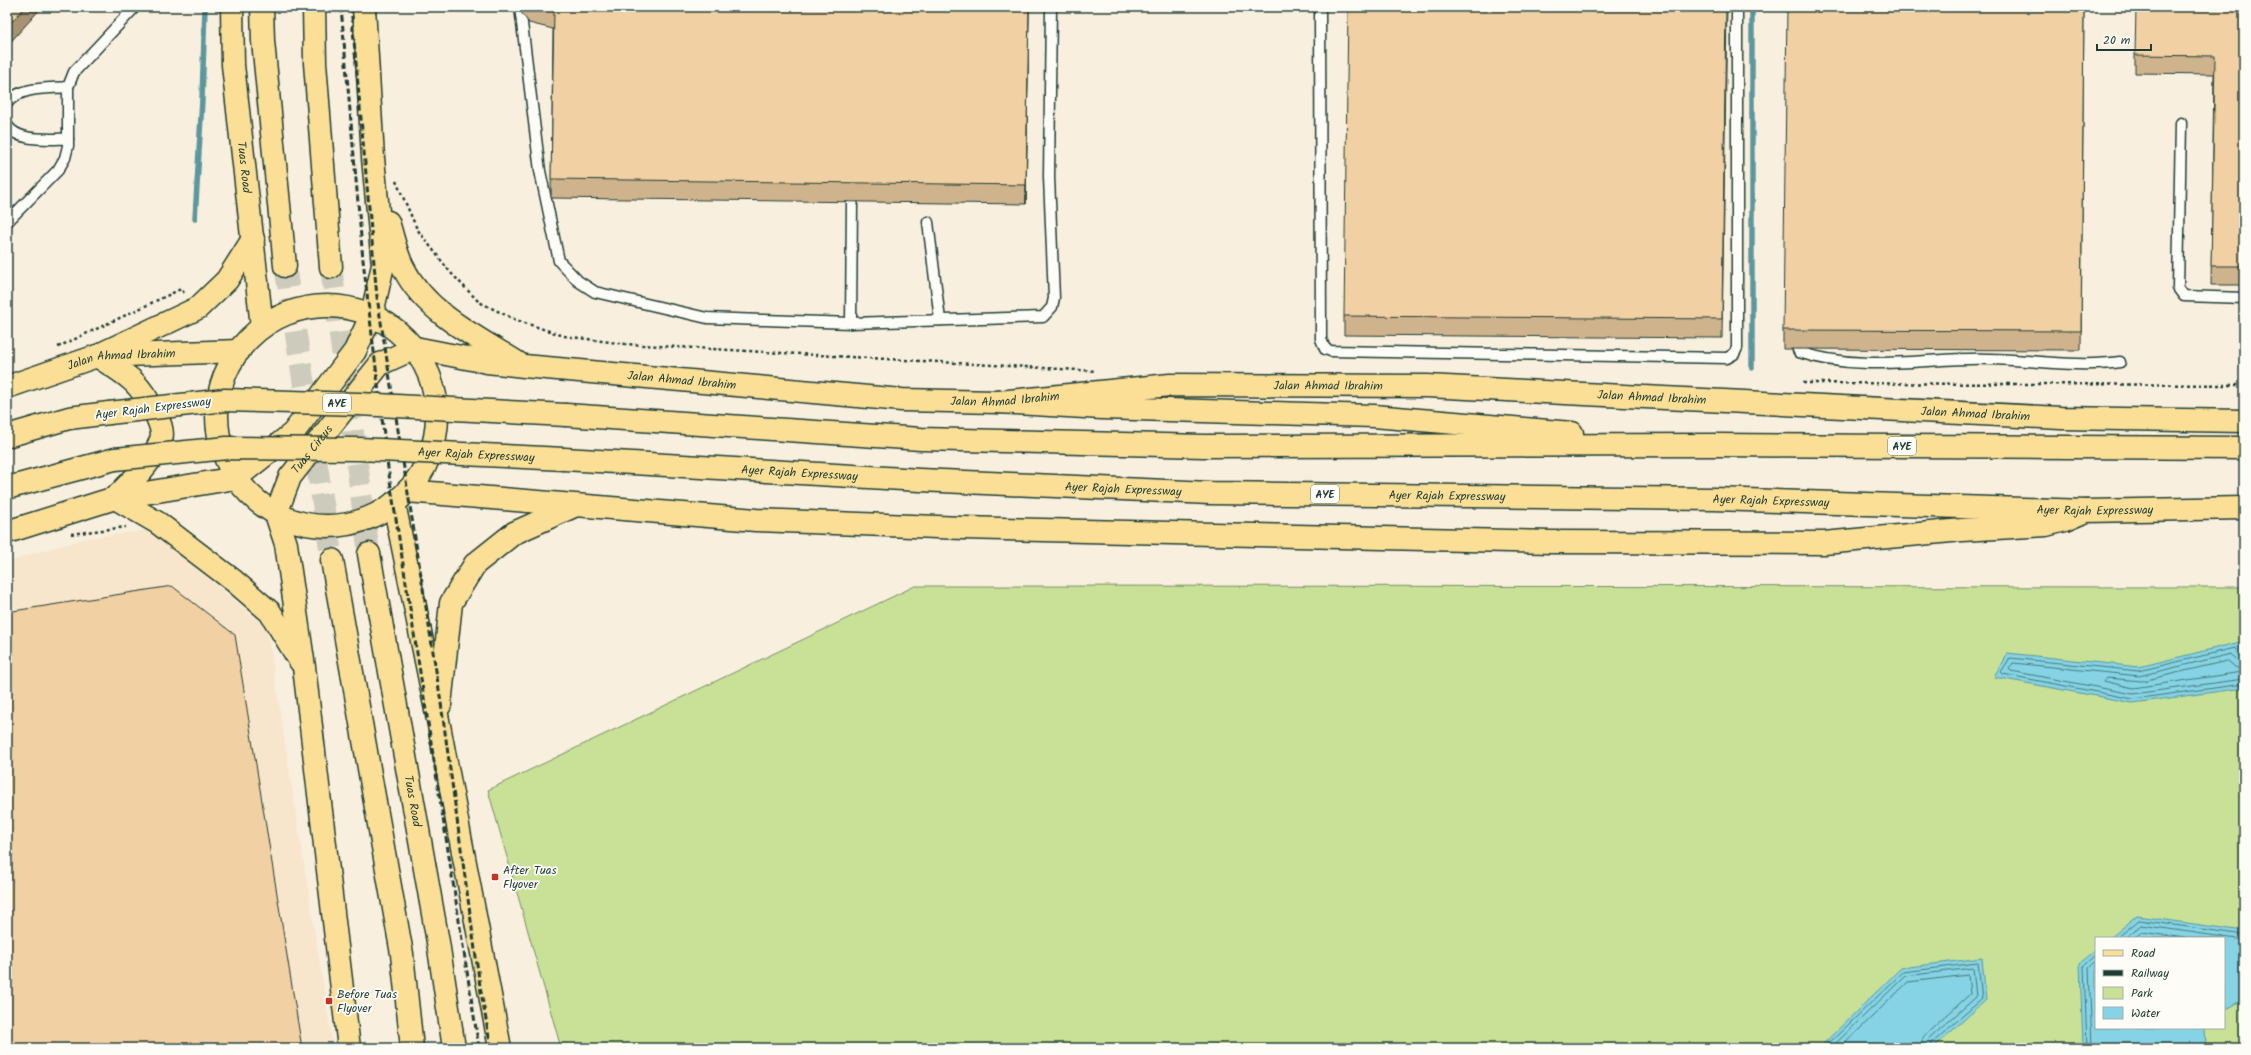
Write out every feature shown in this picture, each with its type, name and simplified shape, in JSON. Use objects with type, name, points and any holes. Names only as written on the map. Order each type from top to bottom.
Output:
[{"type":"main road","name":"Tuas Road","points":[[232,7],[233,65],[262,327]]},
{"type":"main road","points":[[262,7],[263,41],[285,266]]},
{"type":"main road","points":[[314,7],[316,71],[331,267]]},
{"type":"main road","points":[[364,7],[373,158],[383,265],[372,314]]},
{"type":"main road","points":[[373,158],[384,208],[404,268],[408,275],[426,299],[458,325],[524,366]]},
{"type":"main road","points":[[97,356],[198,308],[228,280],[253,239]]},
{"type":"main road","points":[[327,305],[342,307],[372,314],[396,328],[415,348],[428,370],[434,389],[437,421],[433,446],[423,471],[400,497],[367,518],[336,526],[305,524],[276,514],[257,500],[236,478],[224,457],[218,433],[217,409],[221,385],[230,362],[262,327],[282,315],[304,308],[327,305]]},
{"type":"main road","name":"Tuas Circus","points":[[236,478],[293,433],[355,352],[372,314]]},
{"type":"main road","name":"Tuas Circus","points":[[276,514],[290,477],[380,364],[415,348]]},
{"type":"main road","name":"Jalan Ahmad Ibrahim","points":[[415,348],[486,362],[902,400],[998,402],[1170,385],[1427,386],[2061,418],[2244,421]]},
{"type":"main road","name":"Jalan Ahmad Ibrahim","points":[[7,387],[97,356],[239,351]]},
{"type":"main road","points":[[97,356],[132,379],[145,392],[160,423],[161,439],[142,472],[115,498]]},
{"type":"main road","name":"Ayer Rajah Expressway","points":[[7,436],[69,418],[225,400],[359,404],[566,415],[921,439],[1181,446],[1716,445],[2244,448]]},
{"type":"main road","points":[[998,402],[1102,408],[1374,416],[1716,445]]},
{"type":"main road","name":"Ayer Rajah Expressway","points":[[7,488],[115,459],[227,448],[359,449],[912,479],[1210,493],[1714,499],[2086,511],[2244,508]]},
{"type":"main road","points":[[7,532],[115,498],[236,478]]},
{"type":"main road","points":[[400,497],[574,506],[748,519],[963,528],[1552,542],[1816,543],[1962,530],[2046,525],[2065,520],[2086,511]]},
{"type":"main road","points":[[400,497],[438,720],[500,1048]]},
{"type":"main road","points":[[115,498],[158,523],[234,581],[270,612],[304,667]]},
{"type":"main road","points":[[438,720],[444,686],[451,603],[475,564],[514,533],[574,506]]},
{"type":"main road","points":[[276,514],[286,544],[304,667],[349,1048]]},
{"type":"main road","name":"Tuas Road","points":[[369,554],[438,942],[454,1048]]},
{"type":"main road","points":[[332,560],[402,954],[412,1048]]},
{"type":"lane","points":[[7,222],[58,170],[65,158],[68,139],[68,87],[74,72],[135,7]]},
{"type":"lane","points":[[520,7],[540,170],[552,231],[559,261],[578,281],[595,292],[707,318],[851,323],[1043,317],[1052,307],[1054,298],[1049,177],[1051,7]]},
{"type":"lane","points":[[1320,7],[1321,339],[1325,349],[1331,351],[1727,358],[1734,354],[1737,348],[1738,7]]},
{"type":"lane","points":[[7,103],[13,96],[24,91],[68,87]]},
{"type":"lane","points":[[2181,123],[2178,288],[2184,296],[2244,298]]},
{"type":"lane","points":[[7,125],[14,133],[22,137],[68,139]]},
{"type":"lane","points":[[851,323],[852,202]]},
{"type":"lane","points":[[928,222],[940,320]]},
{"type":"lane","points":[[1790,328],[1794,344],[1799,352],[1820,359],[1859,363],[1990,359],[2095,365],[2120,362]]},
{"type":"path","points":[[395,178],[417,229],[450,272],[479,302],[516,320],[564,336],[626,344],[1097,371]]},
{"type":"path","points":[[51,350],[181,289],[198,308]]},
{"type":"path","points":[[1799,383],[2244,385]]},
{"type":"path","points":[[68,534],[128,527]]},
{"type":"shaded area","points":[[150,530],[267,627],[333,1048],[7,1048],[7,563],[28,555],[87,538]]},
{"type":"green space","points":[[915,586],[2244,587],[2244,1048],[561,1048],[488,790]]},
{"type":"water","points":[[2240,642],[2244,664],[2244,688],[2133,703],[1994,677],[2007,653],[2139,667]]},
{"type":"water","points":[[2137,916],[2244,931],[2244,999],[2225,1009],[2225,937],[2111,937]]},
{"type":"water","points":[[2095,951],[2095,1029],[2205,1029],[2206,1048],[2083,1048],[2080,963]]},
{"type":"water","points":[[1982,958],[1986,1000],[1933,1048],[1819,1048],[1901,968]]},
{"type":"building","points":[[7,7],[25,7],[7,27]]},
{"type":"building","points":[[540,7],[1029,7],[1026,185],[551,179],[554,10]]},
{"type":"building","points":[[1348,7],[1726,7],[1722,319],[1344,316]]},
{"type":"building","points":[[1787,7],[2084,7],[2081,331],[1783,330]]},
{"type":"building","points":[[2136,7],[2244,7],[2244,266],[2211,266],[2215,56],[2135,55]]},
{"type":"building","points":[[172,586],[235,635],[302,1048],[7,1048],[7,612]]},
{"type":"waterway","points":[[195,219],[202,100],[205,7]]},
{"type":"waterway","points":[[1752,7],[1752,368]]},
{"type":"tunnel","points":[[285,266],[332,560]]},
{"type":"tunnel","points":[[331,267],[369,554]]},
{"type":"railway","points":[[341,7],[363,260],[388,468],[479,1048]]},
{"type":"railway","points":[[351,7],[377,297],[440,696],[480,986],[491,1048]]},
{"type":"place","name":"After Tuas Flyover","points":[[495,877]]},
{"type":"place","name":"Before Tuas Flyover","points":[[329,1001]]}]
